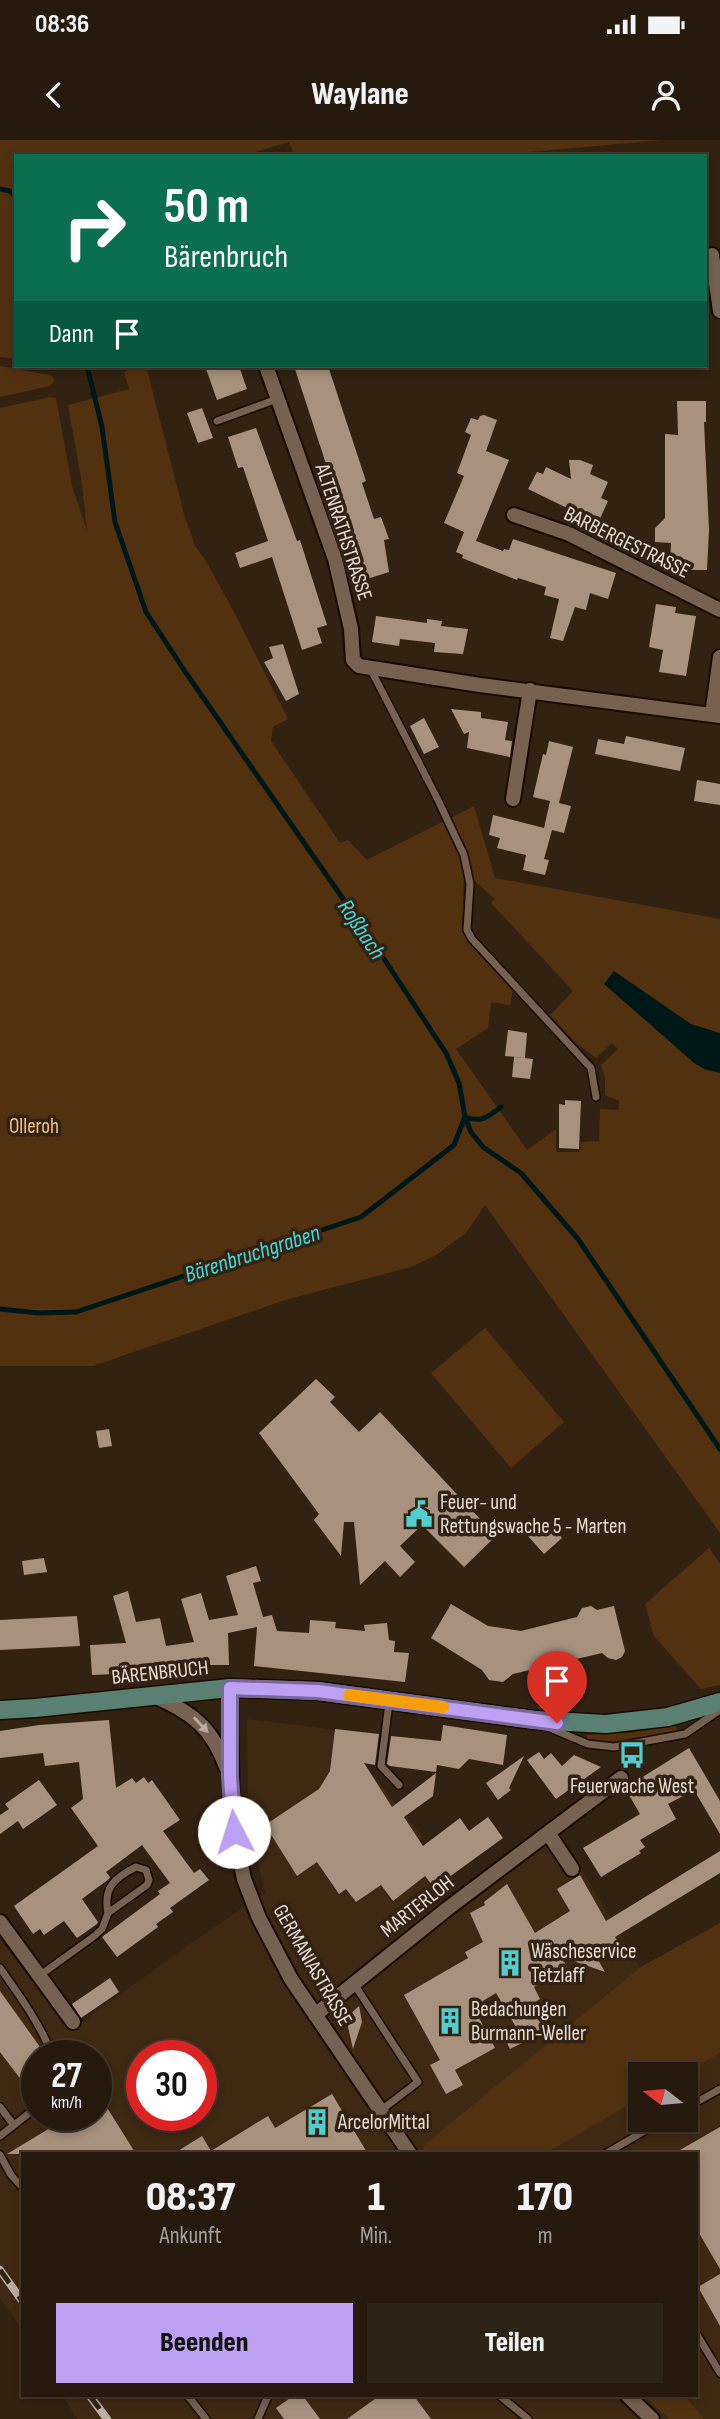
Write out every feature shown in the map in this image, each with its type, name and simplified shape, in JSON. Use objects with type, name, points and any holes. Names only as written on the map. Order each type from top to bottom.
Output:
[{"type":"main road","name":"BÄRENBRUCH","points":[[0,1710],[230,1688],[318,1691],[534,1720],[606,1724],[668,1717],[720,1702]]},
{"type":"street","points":[[713,255],[720,311]]},
{"type":"street","name":"ALTENRATHSTRASSE","points":[[267,368],[335,559],[351,629],[353,660],[359,666],[371,670]]},
{"type":"street","name":"BARBERGESTRASSE","points":[[514,515],[569,534],[720,610]]},
{"type":"street","points":[[371,670],[716,715],[720,657]]},
{"type":"street","points":[[513,800],[530,690]]},
{"type":"street","name":"GERMANIASTRASSE","points":[[230,1688],[232,1820],[244,1879],[271,1943],[315,2015],[409,2152]]},
{"type":"street","name":"GERMANIASTRASSE","points":[[149,1695],[175,1705],[197,1720],[220,1750],[230,1777]]},
{"type":"street","name":"MARTERLOH","points":[[315,2015],[447,1909],[621,1778]]},
{"type":"street","points":[[548,1833],[572,1869]]},
{"type":"street","points":[[0,1922],[72,2022]]},
{"type":"street","points":[[629,2397],[652,2419]]},
{"type":"lane","points":[[217,421],[277,399]]},
{"type":"lane","points":[[371,670],[464,855],[470,884],[467,930],[472,939],[591,1068],[596,1097]]},
{"type":"lane","points":[[390,1700],[381,1766],[399,1786]]},
{"type":"lane","name":"BÄRENBRUCH","points":[[534,1720],[565,1736],[599,1746],[631,1745],[685,1734],[720,1710]]},
{"type":"lane","points":[[39,1976],[102,1929],[108,1913],[106,1898],[112,1885],[136,1867],[146,1870],[149,1880],[146,1885],[108,1913]]},
{"type":"lane","points":[[0,1968],[47,2040]]},
{"type":"lane","points":[[354,1984],[418,2082],[380,2111]]},
{"type":"lane","points":[[698,2101],[720,2089]]},
{"type":"lane","points":[[0,2107],[13,2124]]},
{"type":"lane","points":[[0,2136],[21,2118]]},
{"type":"lane","points":[[608,2152],[643,2132]]},
{"type":"lane","points":[[0,2155],[11,2175],[21,2186]]},
{"type":"lane","points":[[698,2336],[720,2373]]},
{"type":"lane","points":[[189,2397],[206,2419]]},
{"type":"lane","points":[[268,2397],[260,2415],[270,2419]]},
{"type":"lane","points":[[501,2397],[528,2419]]},
{"type":"shaded area","points":[[614,971],[691,1024],[720,1033],[720,1073],[694,1063],[604,984]]},
{"type":"shaded area","points":[[247,1719],[371,1734],[366,1767],[423,1837],[406,1850],[447,1908],[558,1830],[696,2062],[628,2062],[628,2132],[698,2132],[698,2064],[720,2053],[720,2419],[77,2419],[64,2397],[698,2397],[698,2152],[21,2152],[21,2328],[0,2298],[0,1940],[71,2030],[265,1893],[248,1819]]},
{"type":"green space","points":[[0,140],[662,140],[509,154],[294,154],[289,142],[248,154],[14,154],[14,359],[0,357]]},
{"type":"green space","points":[[0,366],[49,375],[54,381],[50,386],[0,397]]},
{"type":"green space","name":"Olleroh","points":[[133,368],[147,368],[184,514],[195,546],[234,612],[288,719],[273,727],[271,741],[340,843],[348,840],[367,860],[474,806],[495,878],[720,919],[720,1533],[485,1205],[466,1233],[436,1255],[411,1267],[285,1300],[93,1366],[0,1366],[0,408],[56,398],[72,486],[87,531],[68,405],[129,389],[124,372]],"holes":[[[464,872],[495,899],[491,903],[573,991],[550,1015],[576,1043],[596,1058],[612,1043],[618,1049],[601,1065],[605,1078],[605,1095],[619,1101],[619,1110],[600,1109],[599,1141],[581,1142],[580,1152],[556,1152],[556,1129],[527,1150],[456,1049],[488,1028],[491,1002],[510,1005],[513,991],[468,942],[462,928]]]},
{"type":"green space","points":[[485,1328],[564,1422],[511,1468],[431,1373]]},
{"type":"green space","points":[[709,1548],[720,1564],[720,1685],[701,1689],[654,1636],[645,1604]]},
{"type":"green space","points":[[676,1726],[677,1731],[632,1740],[609,1742],[587,1738],[587,1735],[629,1733]]},
{"type":"green space","points":[[720,1923],[720,2053],[698,2065],[698,2062],[628,2062],[628,2105],[547,2152],[424,2152],[423,2146],[641,1967]]},
{"type":"green space","points":[[645,2397],[686,2397],[704,2419],[669,2419]]},
{"type":"building","points":[[206,368],[240,368],[247,389],[217,400]]},
{"type":"building","points":[[295,368],[329,368],[366,481],[362,483],[374,519],[381,517],[389,539],[384,540],[389,572],[364,580]]},
{"type":"building","points":[[677,401],[706,401],[704,422],[709,530],[707,570],[678,570],[678,565],[670,565],[671,543],[655,542],[655,528],[665,518],[665,434],[678,435]]},
{"type":"building","points":[[202,408],[213,438],[198,443],[187,413]]},
{"type":"building","points":[[484,415],[497,420],[486,451],[509,460],[476,541],[503,551],[509,550],[513,539],[616,573],[608,599],[590,593],[586,610],[575,607],[563,641],[550,638],[559,599],[544,595],[546,587],[518,578],[517,580],[462,558],[463,555],[456,552],[464,532],[444,523],[464,476],[457,473],[471,435],[465,432],[471,418],[478,420]]},
{"type":"building","points":[[256,428],[297,541],[300,540],[327,625],[317,628],[322,643],[302,650],[272,557],[240,568],[235,553],[268,541],[243,467],[238,468],[228,437]]},
{"type":"building","points":[[569,460],[580,460],[593,465],[590,474],[608,482],[601,498],[608,501],[598,523],[528,489],[537,472],[543,474],[546,467],[571,479]]},
{"type":"building","points":[[656,604],[676,607],[675,613],[696,616],[686,676],[659,672],[663,650],[649,647]]},
{"type":"building","points":[[376,616],[427,623],[427,619],[442,621],[441,626],[468,629],[463,654],[434,652],[435,643],[400,639],[399,646],[372,642]]},
{"type":"building","points":[[283,644],[299,694],[286,701],[264,662],[273,658],[269,647]]},
{"type":"building","points":[[451,709],[481,712],[481,718],[508,722],[505,740],[512,741],[510,757],[467,748],[469,732],[464,734]]},
{"type":"building","points":[[424,718],[439,747],[424,754],[410,726]]},
{"type":"building","points":[[626,736],[685,748],[680,771],[595,754],[598,739],[624,744]]},
{"type":"building","points":[[549,741],[573,747],[559,803],[571,806],[564,833],[552,830],[544,859],[549,860],[545,875],[523,870],[526,855],[497,848],[500,838],[489,835],[493,815],[544,828],[550,801],[533,797],[543,754],[546,755]]},
{"type":"building","points":[[697,780],[720,784],[720,805],[694,801]]},
{"type":"building","points":[[508,1030],[527,1033],[525,1058],[505,1056]]},
{"type":"building","points":[[514,1057],[533,1059],[530,1079],[512,1077]]},
{"type":"building","points":[[565,1100],[581,1101],[579,1149],[559,1148],[559,1104],[565,1105]]},
{"type":"building","points":[[316,1379],[335,1397],[330,1402],[359,1432],[380,1412],[496,1536],[464,1567],[422,1525],[400,1546],[415,1562],[400,1577],[385,1561],[360,1585],[354,1522],[344,1522],[341,1556],[314,1520],[319,1514],[259,1433]]},
{"type":"building","points":[[109,1429],[112,1446],[99,1448],[96,1431]]},
{"type":"building","points":[[547,1520],[562,1538],[544,1554],[528,1536]]},
{"type":"building","points":[[44,1558],[47,1572],[24,1575],[22,1561]]},
{"type":"building","points":[[256,1566],[261,1581],[253,1583],[263,1617],[272,1615],[277,1631],[309,1633],[310,1620],[336,1622],[335,1628],[365,1631],[364,1625],[387,1623],[389,1640],[395,1641],[394,1652],[409,1653],[405,1682],[254,1666],[257,1627],[228,1633],[229,1665],[196,1665],[138,1675],[92,1675],[90,1645],[126,1643],[113,1596],[128,1591],[136,1622],[160,1618],[166,1646],[194,1642],[181,1599],[201,1593],[209,1620],[238,1615],[226,1576]]},
{"type":"building","points":[[451,1604],[488,1626],[521,1631],[577,1617],[582,1608],[591,1606],[597,1610],[614,1606],[625,1651],[622,1657],[616,1660],[602,1653],[513,1674],[503,1682],[489,1680],[482,1670],[431,1638]]},
{"type":"building","points":[[77,1616],[80,1646],[0,1650],[0,1620]]},
{"type":"building","points":[[109,1720],[116,1788],[132,1778],[136,1783],[144,1777],[148,1783],[152,1780],[180,1820],[163,1831],[194,1873],[200,1869],[209,1880],[170,1908],[173,1912],[156,1924],[158,1927],[117,1957],[102,1937],[160,1894],[158,1891],[170,1883],[142,1845],[106,1872],[109,1879],[82,1899],[97,1924],[77,1938],[64,1921],[44,1935],[40,1929],[33,1934],[14,1906],[98,1846],[71,1808],[83,1799],[79,1762],[45,1766],[43,1753],[0,1758],[0,1731]]},
{"type":"building","points":[[443,1725],[507,1735],[503,1765],[469,1759],[459,1769],[437,1765],[436,1772],[387,1764],[391,1736],[441,1741]]},
{"type":"building","points":[[335,1729],[379,1734],[375,1765],[364,1763],[392,1807],[436,1773],[433,1796],[404,1817],[423,1846],[460,1818],[469,1831],[488,1817],[503,1838],[434,1888],[425,1876],[393,1901],[381,1885],[356,1902],[346,1889],[339,1894],[317,1862],[297,1876],[265,1825],[319,1789],[330,1771]]},
{"type":"building","points":[[689,1748],[720,1801],[720,1834],[694,1790],[668,1804],[676,1819],[640,1840],[645,1847],[639,1851],[641,1853],[601,1877],[583,1848],[640,1814],[625,1788]]},
{"type":"building","points":[[539,1752],[544,1759],[551,1753],[562,1766],[574,1755],[601,1767],[556,1799],[527,1760]]},
{"type":"building","points":[[524,1756],[509,1788],[511,1790],[498,1800],[486,1783]]},
{"type":"building","points":[[39,1780],[57,1805],[23,1829],[18,1821],[0,1834],[0,1815],[9,1809],[5,1804]]},
{"type":"building","points":[[720,1851],[720,1873],[615,1937],[620,1945],[597,1958],[605,1972],[562,1957],[567,1967],[534,1987],[540,1999],[535,2002],[548,2025],[523,2039],[496,1993],[473,2007],[495,2048],[455,2070],[463,2085],[446,2094],[430,2065],[440,2060],[404,1995],[468,1958],[465,1952],[483,1942],[470,1913],[485,1905],[484,1902],[507,1884],[535,1933],[570,1911],[557,1889],[580,1875],[606,1921]]},
{"type":"building","points":[[110,1978],[119,1992],[81,2018],[72,2004]]},
{"type":"building","points":[[0,1991],[35,2040],[21,2040],[21,2080],[0,2052]]},
{"type":"building","points":[[359,2006],[362,2022],[353,2049],[346,2018]]},
{"type":"building","points":[[516,2028],[524,2042],[510,2049],[503,2035]]},
{"type":"building","name":"ArcelorMittal","points":[[332,2094],[367,2152],[176,2152],[202,2136],[211,2151],[268,2116],[275,2128]]},
{"type":"building","points":[[112,2116],[135,2152],[21,2152],[7,2154],[45,2131],[112,2131]]},
{"type":"building","points":[[720,2127],[720,2269],[698,2231],[698,2152],[676,2152]]},
{"type":"building","points":[[720,2274],[720,2326],[698,2287]]},
{"type":"building","points":[[292,2397],[304,2397],[320,2419],[284,2419],[276,2408]]},
{"type":"building","points":[[378,2397],[415,2397],[431,2419],[347,2419]]},
{"type":"waterway","name":"Roßbach","points":[[0,189],[10,191],[14,195]]},
{"type":"waterway","name":"Roßbach","points":[[87,368],[102,427],[115,522],[146,612],[371,939],[446,1053],[459,1083],[465,1117],[471,1132],[483,1147],[521,1173],[578,1239],[720,1449]]},
{"type":"waterway","points":[[465,1117],[480,1119],[501,1107]]},
{"type":"waterway","name":"Bärenbruchgraben","points":[[0,1309],[38,1313],[76,1312],[361,1217],[454,1145],[465,1117]]},
{"type":"railway","points":[[0,2270],[21,2299]]},
{"type":"railway","points":[[91,2397],[107,2419]]},
{"type":"slow traffic","points":[[349,1695],[443,1707]]},
{"type":"place","name":"Feuer- und Rettungswache 5 - Marten","points":[[419,1514]]},
{"type":"place","name":"Feuerwache West","points":[[632,1755]]},
{"type":"place","name":"Wäscheservice Tetzlaff","points":[[510,1963]]},
{"type":"place","name":"Bedachungen Burmann-Weller","points":[[450,2021]]},
{"type":"place","name":"ArcelorMittal","points":[[317,2122]]},
{"type":"route","points":[[234,1832],[230,1777],[230,1688],[318,1691],[557,1723]]}]
